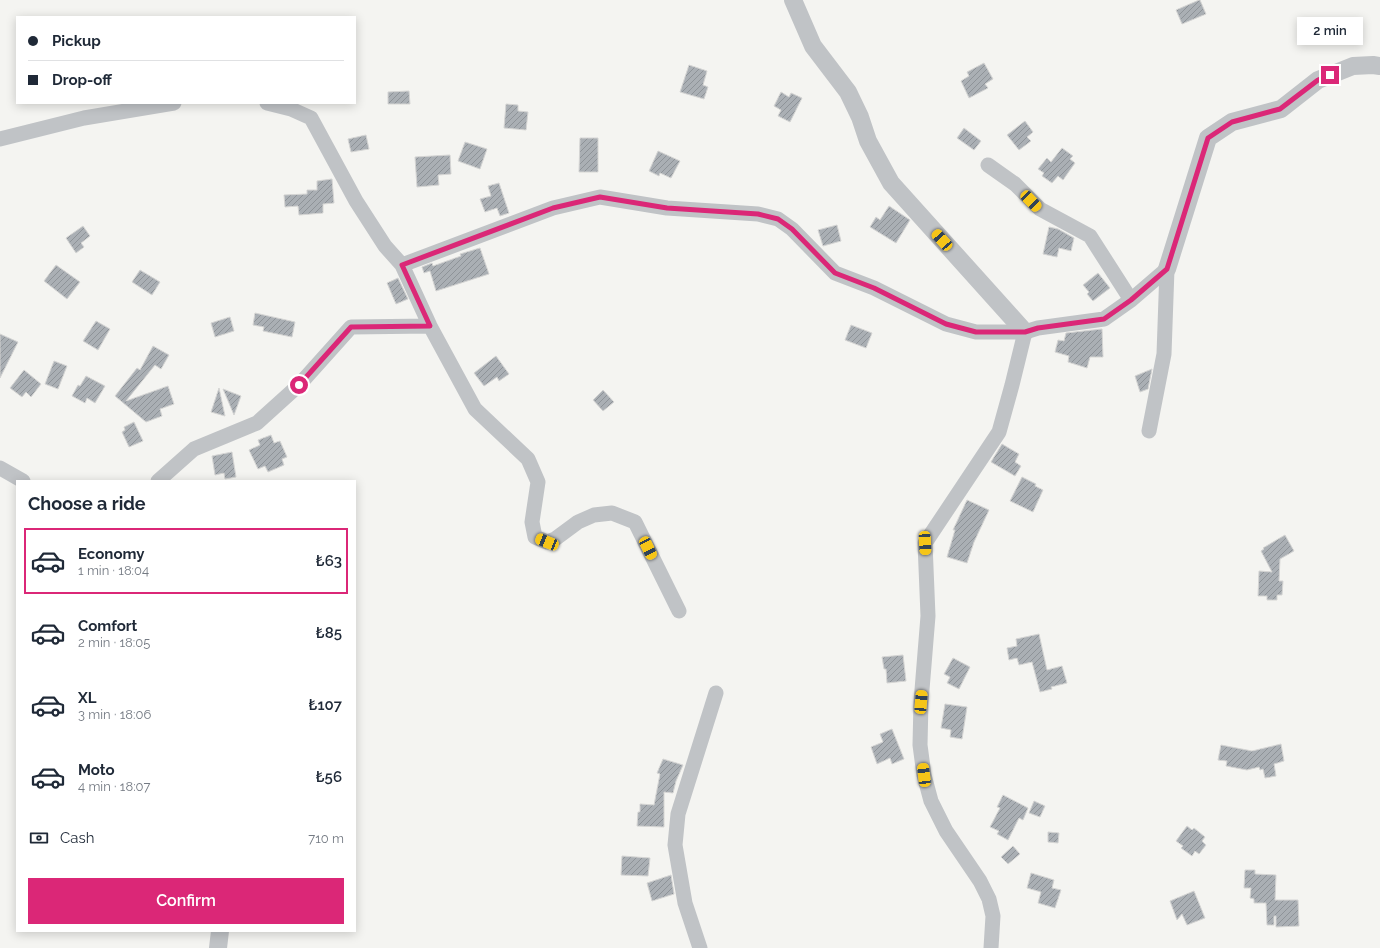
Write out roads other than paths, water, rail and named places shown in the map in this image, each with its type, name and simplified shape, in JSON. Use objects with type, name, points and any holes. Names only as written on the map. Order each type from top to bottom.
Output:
[{"type":"street","points":[[793,0],[813,46],[848,92],[860,117],[868,141],[891,184],[1025,332]]},
{"type":"street","points":[[1149,430],[1164,354],[1167,269],[1208,138],[1232,122],[1280,109],[1318,80],[1353,66],[1380,66]]},
{"type":"street","points":[[0,139],[84,118],[168,104]]},
{"type":"street","points":[[271,104],[291,109],[311,118],[356,201],[385,246],[402,265],[430,326],[474,409],[528,459],[538,482],[532,522],[535,537],[547,542],[555,539],[578,522],[594,515],[612,513],[635,522],[679,611]]},
{"type":"street","points":[[988,165],[1015,184],[1040,209],[1090,236],[1131,300]]},
{"type":"street","points":[[402,265],[553,208],[600,197],[667,208],[758,214],[778,219],[792,229],[835,273],[874,288],[946,324],[976,332],[1025,332],[1038,328],[1104,319],[1131,300],[1167,269]]},
{"type":"street","points":[[159,480],[194,449],[257,423],[299,385],[351,327],[430,326]]},
{"type":"street","points":[[991,948],[993,916],[989,899],[980,881],[946,830],[931,801],[924,775],[920,745],[921,702],[928,616],[925,543],[999,432],[1025,332]]},
{"type":"street","points":[[0,468],[21,480]]},
{"type":"street","points":[[700,948],[685,903],[675,846],[678,814],[716,693]]},
{"type":"street","points":[[218,948],[220,932]]}]
